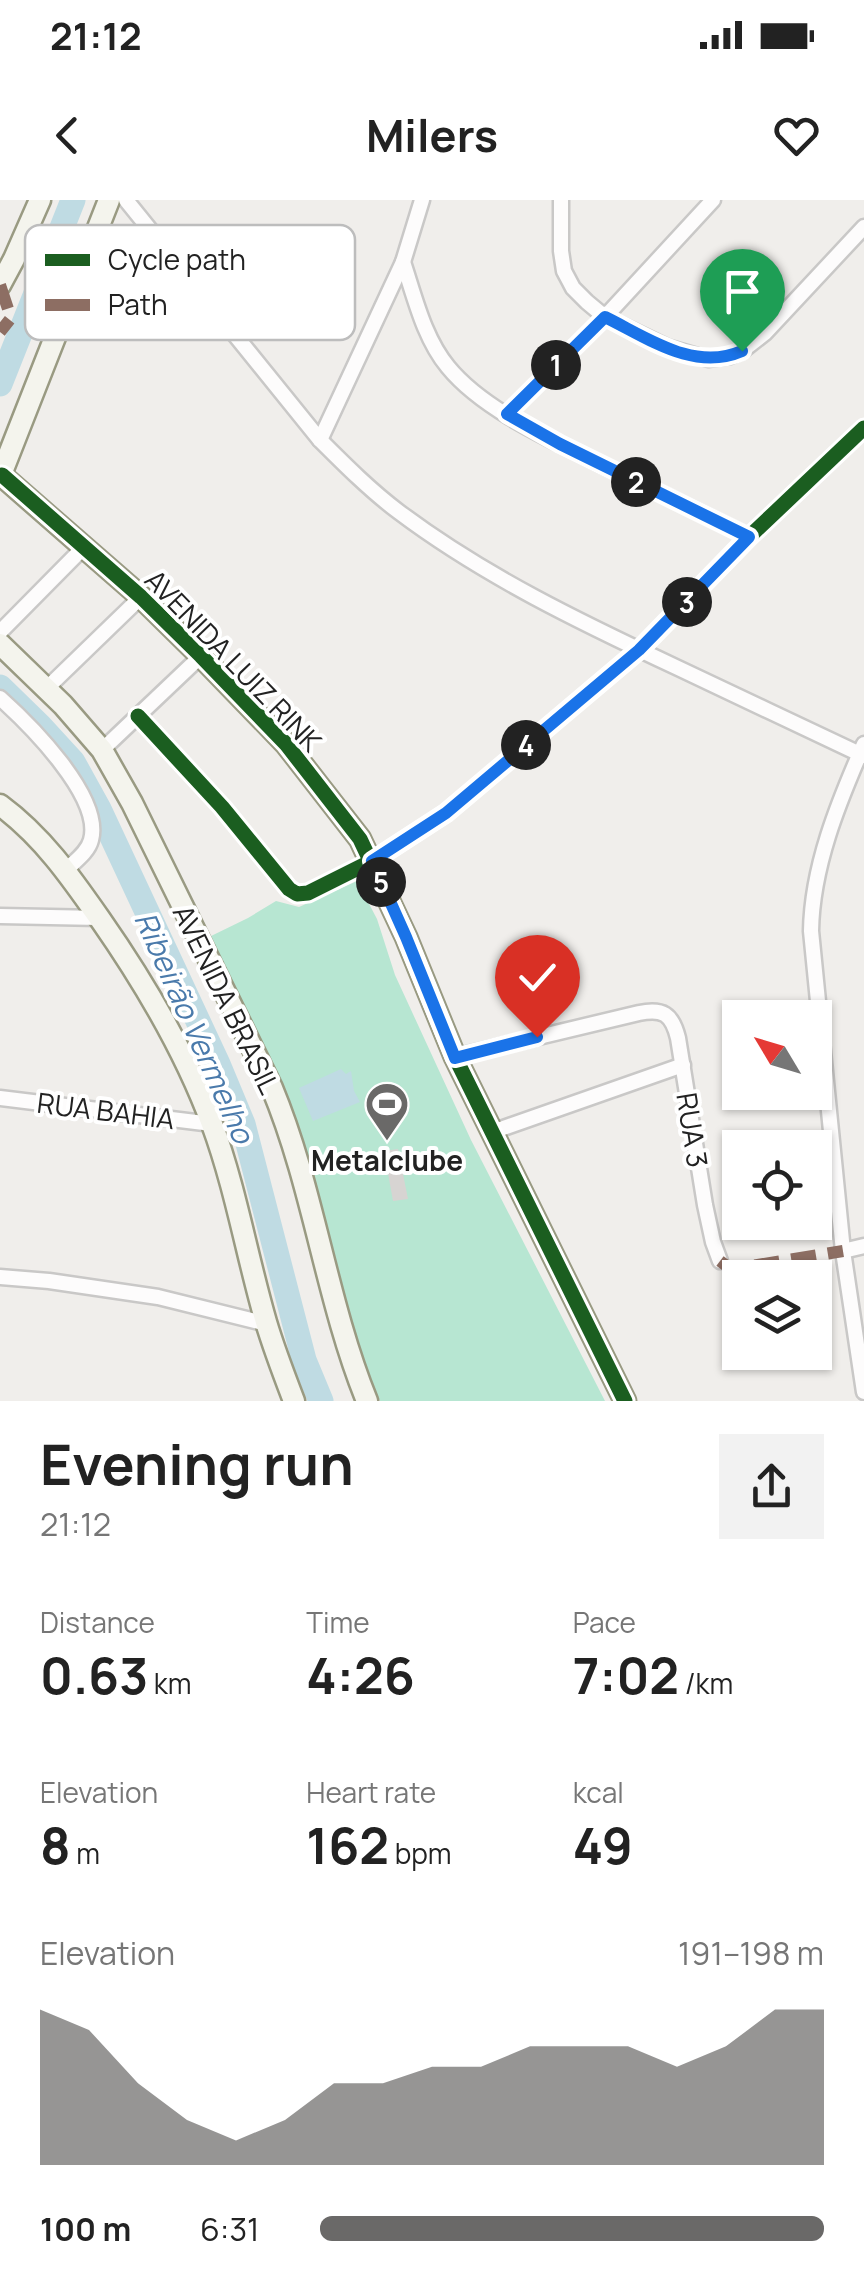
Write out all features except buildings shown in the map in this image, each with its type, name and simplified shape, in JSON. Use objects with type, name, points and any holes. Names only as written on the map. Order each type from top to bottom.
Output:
[{"type":"main road","points":[[29,225],[40,200]]},
{"type":"main road","points":[[99,225],[109,200]]},
{"type":"main road","points":[[0,285],[25,234]]},
{"type":"main road","points":[[1,475],[54,340]]},
{"type":"main road","name":"AVENIDA LUIZ RINK","points":[[1,475],[84,546],[201,656],[286,744],[342,816],[372,861],[455,1058],[624,1401]]},
{"type":"main road","name":"AVENIDA BRASIL","points":[[0,644],[102,750],[140,818],[286,1121],[333,1296],[367,1401]]},
{"type":"main road","points":[[0,805],[34,834],[66,870],[124,953],[171,1036],[212,1124],[267,1324],[294,1401]]},
{"type":"street","points":[[126,200],[146,225]]},
{"type":"street","points":[[320,440],[402,262],[422,200]]},
{"type":"street","points":[[561,200],[561,251],[564,271],[574,288],[605,317],[684,354],[708,360],[742,351],[765,333],[864,227]]},
{"type":"street","points":[[696,200],[696,219]]},
{"type":"street","points":[[507,414],[605,317],[713,200]]},
{"type":"street","points":[[402,262],[434,347],[466,385],[560,444],[749,537]]},
{"type":"street","points":[[239,340],[320,440],[354,474],[465,558],[639,650],[863,751],[824,850],[811,919],[843,1251],[864,1392]]},
{"type":"street","points":[[138,716],[222,806],[292,892],[308,893],[372,861],[446,813],[639,650],[749,537],[864,428]]},
{"type":"street","points":[[0,632],[84,546]]},
{"type":"street","points":[[46,689],[141,598]]},
{"type":"street","points":[[102,750],[201,656]]},
{"type":"street","points":[[0,698],[48,747],[84,798],[92,825],[91,840],[66,870]]},
{"type":"street","points":[[0,916],[100,918]]},
{"type":"street","name":"RUA 3","points":[[455,1058],[653,1010],[663,1012],[674,1024],[712,1242],[720,1261]]},
{"type":"street","points":[[492,1132],[683,1065]]},
{"type":"street","name":"RUA BAHIA","points":[[0,1098],[212,1124]]},
{"type":"street","points":[[843,1251],[864,1246]]},
{"type":"street","points":[[0,1277],[158,1297],[267,1324]]},
{"type":"green space","name":"Metalclube","points":[[357,881],[377,919],[395,975],[471,1140],[605,1401],[380,1401],[345,1307],[294,1118],[209,937],[276,901],[299,907]]},
{"type":"water","points":[[341,1069],[346,1074],[351,1071],[360,1102],[313,1121],[299,1088]]},
{"type":"waterway","name":"Ribeirão Vermelho","points":[[63,225],[73,200]]},
{"type":"waterway","name":"Ribeirão Vermelho","points":[[0,384],[25,321]]},
{"type":"waterway","name":"Ribeirão Vermelho","points":[[0,687],[73,762],[99,809],[218,1064],[243,1124],[304,1360],[321,1401]]},
{"type":"marked path","points":[[0,285],[11,318],[0,332]]},
{"type":"marked path","points":[[720,1261],[739,1268],[843,1251]]},
{"type":"cycle path","points":[[138,716],[222,807],[289,889],[297,894],[308,893],[372,861],[446,813],[639,650],[749,537],[864,428]]},
{"type":"cycle path","points":[[2,475],[141,597],[201,656],[286,744],[360,839],[406,937],[455,1057],[625,1401]]},
{"type":"place","name":"Metalclube","points":[[387,1142]]},
{"type":"route","points":[[537,1037],[455,1058],[372,861],[446,813],[639,650],[749,537],[507,414],[605,317],[697,358],[708,360],[742,351]]}]
